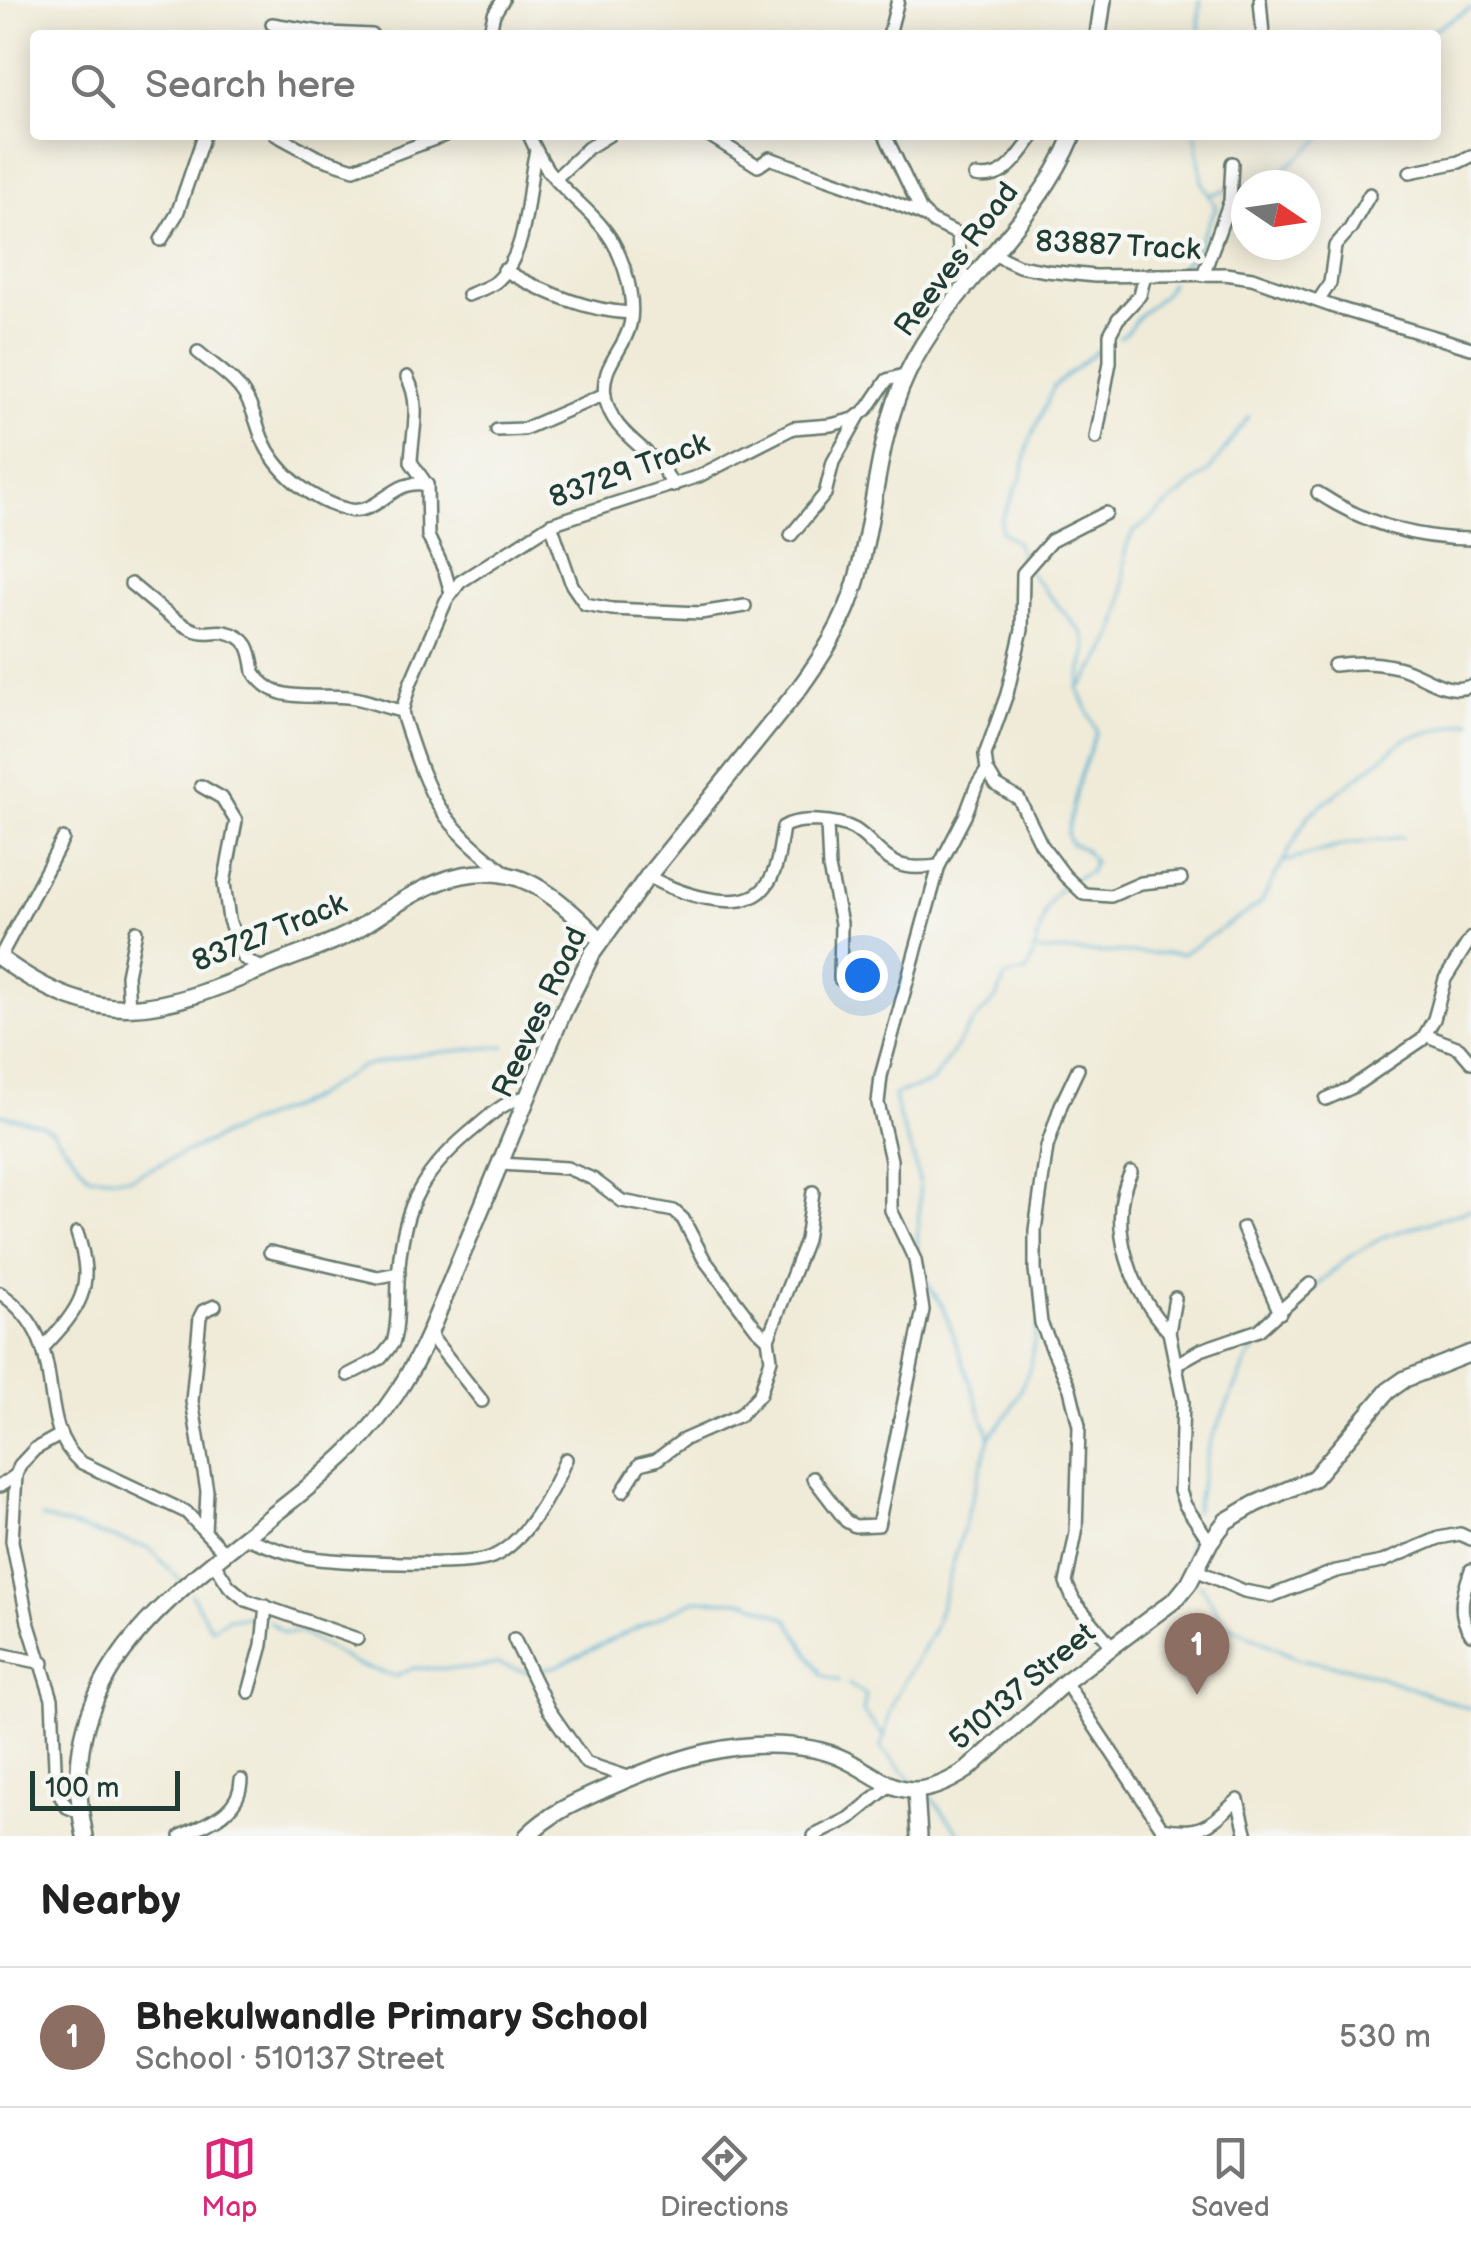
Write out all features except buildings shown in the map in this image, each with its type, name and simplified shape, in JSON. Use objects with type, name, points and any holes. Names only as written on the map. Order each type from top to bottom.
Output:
[{"type":"street","points":[[489,30],[503,0]]},
{"type":"street","points":[[890,30],[898,0]]},
{"type":"street","points":[[1099,30],[1103,0]]},
{"type":"street","points":[[1260,0],[1262,30]]},
{"type":"street","points":[[272,24],[309,30]]},
{"type":"street","points":[[161,240],[174,219],[202,140]]},
{"type":"street","points":[[285,140],[317,157],[354,169],[432,140]]},
{"type":"street","points":[[533,140],[556,178],[612,239],[623,264],[631,313],[629,330],[608,365],[605,394],[621,429],[661,462],[673,486]]},
{"type":"street","points":[[468,294],[497,282],[504,270],[528,210],[533,140]]},
{"type":"street","points":[[556,178],[601,140]]},
{"type":"street","points":[[716,140],[758,166],[770,158],[835,183],[879,194],[958,234],[967,286]]},
{"type":"street","points":[[887,140],[914,198],[927,216]]},
{"type":"street","points":[[975,176],[996,176],[1011,166],[1031,140]]},
{"type":"street","name":"Reeves Road","points":[[85,1836],[80,1812],[80,1750],[90,1710],[108,1670],[141,1626],[352,1448],[400,1387],[430,1334],[575,986],[600,940],[798,690],[838,628],[856,586],[882,449],[907,374],[936,326],[1048,182],[1070,140]]},
{"type":"street","points":[[1410,172],[1471,156]]},
{"type":"street","points":[[1203,275],[1230,200],[1232,163]]},
{"type":"street","points":[[1319,300],[1330,283],[1336,246],[1370,194]]},
{"type":"street","name":"83887 Track","points":[[993,254],[1019,266],[1047,272],[1252,278],[1471,348]]},
{"type":"street","points":[[504,270],[544,292],[631,313]]},
{"type":"street","points":[[1096,438],[1110,362],[1110,334],[1118,318],[1140,295],[1145,275]]},
{"type":"street","points":[[198,352],[240,388],[275,460],[311,493],[338,506],[358,510],[410,483],[427,485]]},
{"type":"street","points":[[791,535],[825,494],[833,462],[859,416],[887,380],[907,374]]},
{"type":"street","points":[[407,377],[416,398],[417,424],[411,462],[427,485],[428,536],[451,593]]},
{"type":"street","points":[[498,430],[524,429],[605,394]]},
{"type":"street","name":"83729 Track","points":[[402,711],[410,684],[451,593],[460,582],[550,524],[673,486],[793,428],[831,426],[859,416]]},
{"type":"street","points":[[1318,493],[1389,529],[1471,539]]},
{"type":"street","points":[[1106,513],[1051,542],[1023,573],[1022,630],[1007,694],[986,755],[987,770],[996,785],[1019,799],[1040,844],[1084,894],[1111,896],[1141,882],[1180,880]]},
{"type":"street","points":[[550,524],[572,585],[585,604],[700,614],[745,606]]},
{"type":"street","points":[[130,584],[193,630],[208,634],[225,632],[248,644],[253,653],[254,672],[270,690],[307,697],[346,697],[402,711],[417,762],[440,812],[468,842],[510,875]]},
{"type":"street","points":[[1334,664],[1394,666],[1423,674],[1447,688],[1471,686]]},
{"type":"street","points":[[813,1478],[846,1521],[855,1526],[878,1525],[923,1310],[915,1260],[891,1210],[891,1160],[878,1091],[939,866],[987,770]]},
{"type":"street","points":[[201,786],[222,798],[236,821],[225,872],[226,904],[243,958],[264,968]]},
{"type":"street","points":[[648,876],[671,890],[694,896],[728,900],[751,897],[772,876],[784,825],[794,822],[854,830],[880,855],[898,864],[939,866]]},
{"type":"street","points":[[827,824],[829,868],[841,923],[840,980]]},
{"type":"street","points":[[0,958],[63,839]]},
{"type":"street","name":"83727 Track","points":[[0,958],[60,995],[129,1009],[163,1004],[350,934],[443,879],[469,874],[510,875],[550,896],[600,940]]},
{"type":"street","points":[[129,1009],[127,975],[136,932]]},
{"type":"street","points":[[1326,1098],[1375,1073],[1426,1036],[1445,979],[1471,938]]},
{"type":"street","points":[[1426,1036],[1459,1048],[1471,1062]]},
{"type":"street","points":[[1078,1070],[1047,1147],[1035,1230],[1035,1270],[1041,1323],[1070,1389],[1079,1426],[1076,1533],[1066,1583],[1074,1601],[1111,1645]]},
{"type":"street","points":[[348,1375],[381,1358],[393,1343],[409,1208],[433,1166],[504,1104],[527,1097]]},
{"type":"street","points":[[500,1164],[567,1168],[594,1180],[622,1201],[674,1211],[772,1350],[760,1394],[752,1404],[726,1423],[684,1440],[656,1460],[640,1464],[623,1491]]},
{"type":"street","points":[[1131,1172],[1120,1200],[1124,1237],[1141,1296],[1152,1315],[1170,1332]]},
{"type":"street","points":[[764,1336],[806,1240],[814,1192]]},
{"type":"street","points":[[1243,1228],[1280,1312]]},
{"type":"street","points":[[43,1348],[72,1316],[83,1294],[87,1270],[77,1234]]},
{"type":"street","points":[[270,1252],[378,1277],[399,1273]]},
{"type":"street","points":[[1176,1364],[1202,1350],[1259,1330],[1310,1284]]},
{"type":"street","points":[[0,1293],[31,1320],[43,1348],[60,1435],[67,1450],[80,1462],[186,1512],[205,1530],[236,1593],[358,1640]]},
{"type":"street","points":[[1175,1298],[1170,1332],[1184,1416],[1180,1490],[1185,1505],[1210,1542]]},
{"type":"street","points":[[205,1530],[207,1491],[192,1387],[200,1317],[203,1311],[215,1306]]},
{"type":"street","points":[[430,1334],[482,1401]]},
{"type":"street","name":"510137 Street","points":[[916,1792],[948,1782],[967,1770],[1065,1682],[1176,1598],[1210,1542],[1233,1516],[1319,1474],[1388,1391],[1416,1372],[1471,1352]]},
{"type":"street","points":[[60,1435],[26,1456],[16,1476],[14,1559],[54,1716],[56,1789],[67,1807],[80,1812]]},
{"type":"street","points":[[246,1538],[316,1558],[485,1560],[501,1552],[525,1527],[557,1480],[566,1459]]},
{"type":"street","points":[[0,1486],[16,1476]]},
{"type":"street","points":[[1196,1570],[1256,1595],[1276,1596],[1336,1571],[1382,1562],[1426,1542],[1468,1535]]},
{"type":"street","points":[[1471,1570],[1462,1605],[1463,1619],[1471,1634]]},
{"type":"street","points":[[249,1692],[262,1645],[266,1606]]},
{"type":"street","points":[[514,1639],[548,1710],[586,1763],[631,1778]]},
{"type":"street","points":[[0,1654],[43,1663]]},
{"type":"street","points":[[1065,1682],[1162,1828],[1190,1835],[1200,1833],[1238,1800],[1248,1836]]},
{"type":"street","points":[[527,1836],[566,1807],[682,1757],[713,1750],[788,1746],[831,1755],[890,1785],[916,1792],[919,1836]]},
{"type":"street","points":[[182,1836],[206,1826],[229,1809],[239,1795],[242,1780]]},
{"type":"street","points":[[814,1836],[850,1818],[890,1785]]},
{"type":"waterway","points":[[1199,30],[1200,0]]},
{"type":"waterway","points":[[1433,30],[1471,8]]},
{"type":"waterway","points":[[1179,268],[1192,256],[1216,208],[1202,181],[1197,140]]},
{"type":"waterway","points":[[1283,170],[1320,140]]},
{"type":"waterway","points":[[1212,194],[1225,191]]},
{"type":"waterway","points":[[1119,338],[1171,283]]},
{"type":"waterway","points":[[1024,566],[1016,542],[1001,531],[1001,520],[1022,476],[1028,445],[1054,386],[1104,345]]},
{"type":"waterway","points":[[1081,686],[1114,632],[1123,594],[1125,555],[1133,533],[1210,470],[1249,416]]},
{"type":"waterway","points":[[1030,573],[1083,634],[1087,648],[1078,689],[1097,731],[1080,777],[1067,835],[1070,843],[1084,849],[1094,861],[1090,872],[1073,879]]},
{"type":"waterway","points":[[1039,951],[1182,954],[1260,904],[1308,816],[1407,738],[1471,721]]},
{"type":"waterway","points":[[1283,862],[1347,844],[1403,837]]},
{"type":"waterway","points":[[917,1250],[919,1181],[894,1095],[932,1082],[971,1025],[998,996],[1005,977],[1027,971],[1045,913],[1066,883]]},
{"type":"waterway","points":[[0,1114],[52,1131],[89,1176],[130,1178],[306,1101],[361,1067],[414,1055],[505,1046]]},
{"type":"waterway","points":[[1195,1512],[1210,1443],[1250,1355],[1305,1296],[1349,1257],[1385,1236],[1471,1209]]},
{"type":"waterway","points":[[921,1262],[928,1284],[943,1307],[990,1437]]},
{"type":"waterway","points":[[913,1781],[881,1748],[894,1699],[934,1629],[990,1437],[1011,1410],[1030,1368],[1037,1325]]},
{"type":"waterway","points":[[42,1518],[149,1548],[181,1581]]},
{"type":"waterway","points":[[1186,1569],[1192,1525]]},
{"type":"waterway","points":[[1200,1584],[1225,1624],[1299,1659],[1360,1670],[1471,1709]]},
{"type":"waterway","points":[[191,1594],[211,1628],[229,1618],[262,1617]]},
{"type":"waterway","points":[[534,1671],[557,1666],[695,1600],[747,1601],[788,1619],[822,1675],[840,1681]]},
{"type":"waterway","points":[[269,1621],[284,1633],[301,1633],[355,1664],[395,1676],[413,1668],[465,1669],[498,1664],[527,1672]]},
{"type":"waterway","points":[[848,1684],[866,1695],[863,1712],[883,1735]]},
{"type":"waterway","points":[[930,1796],[962,1836]]},
{"type":"place","name":"Bhekulwandle Primary School","points":[[1197,1695]]}]
